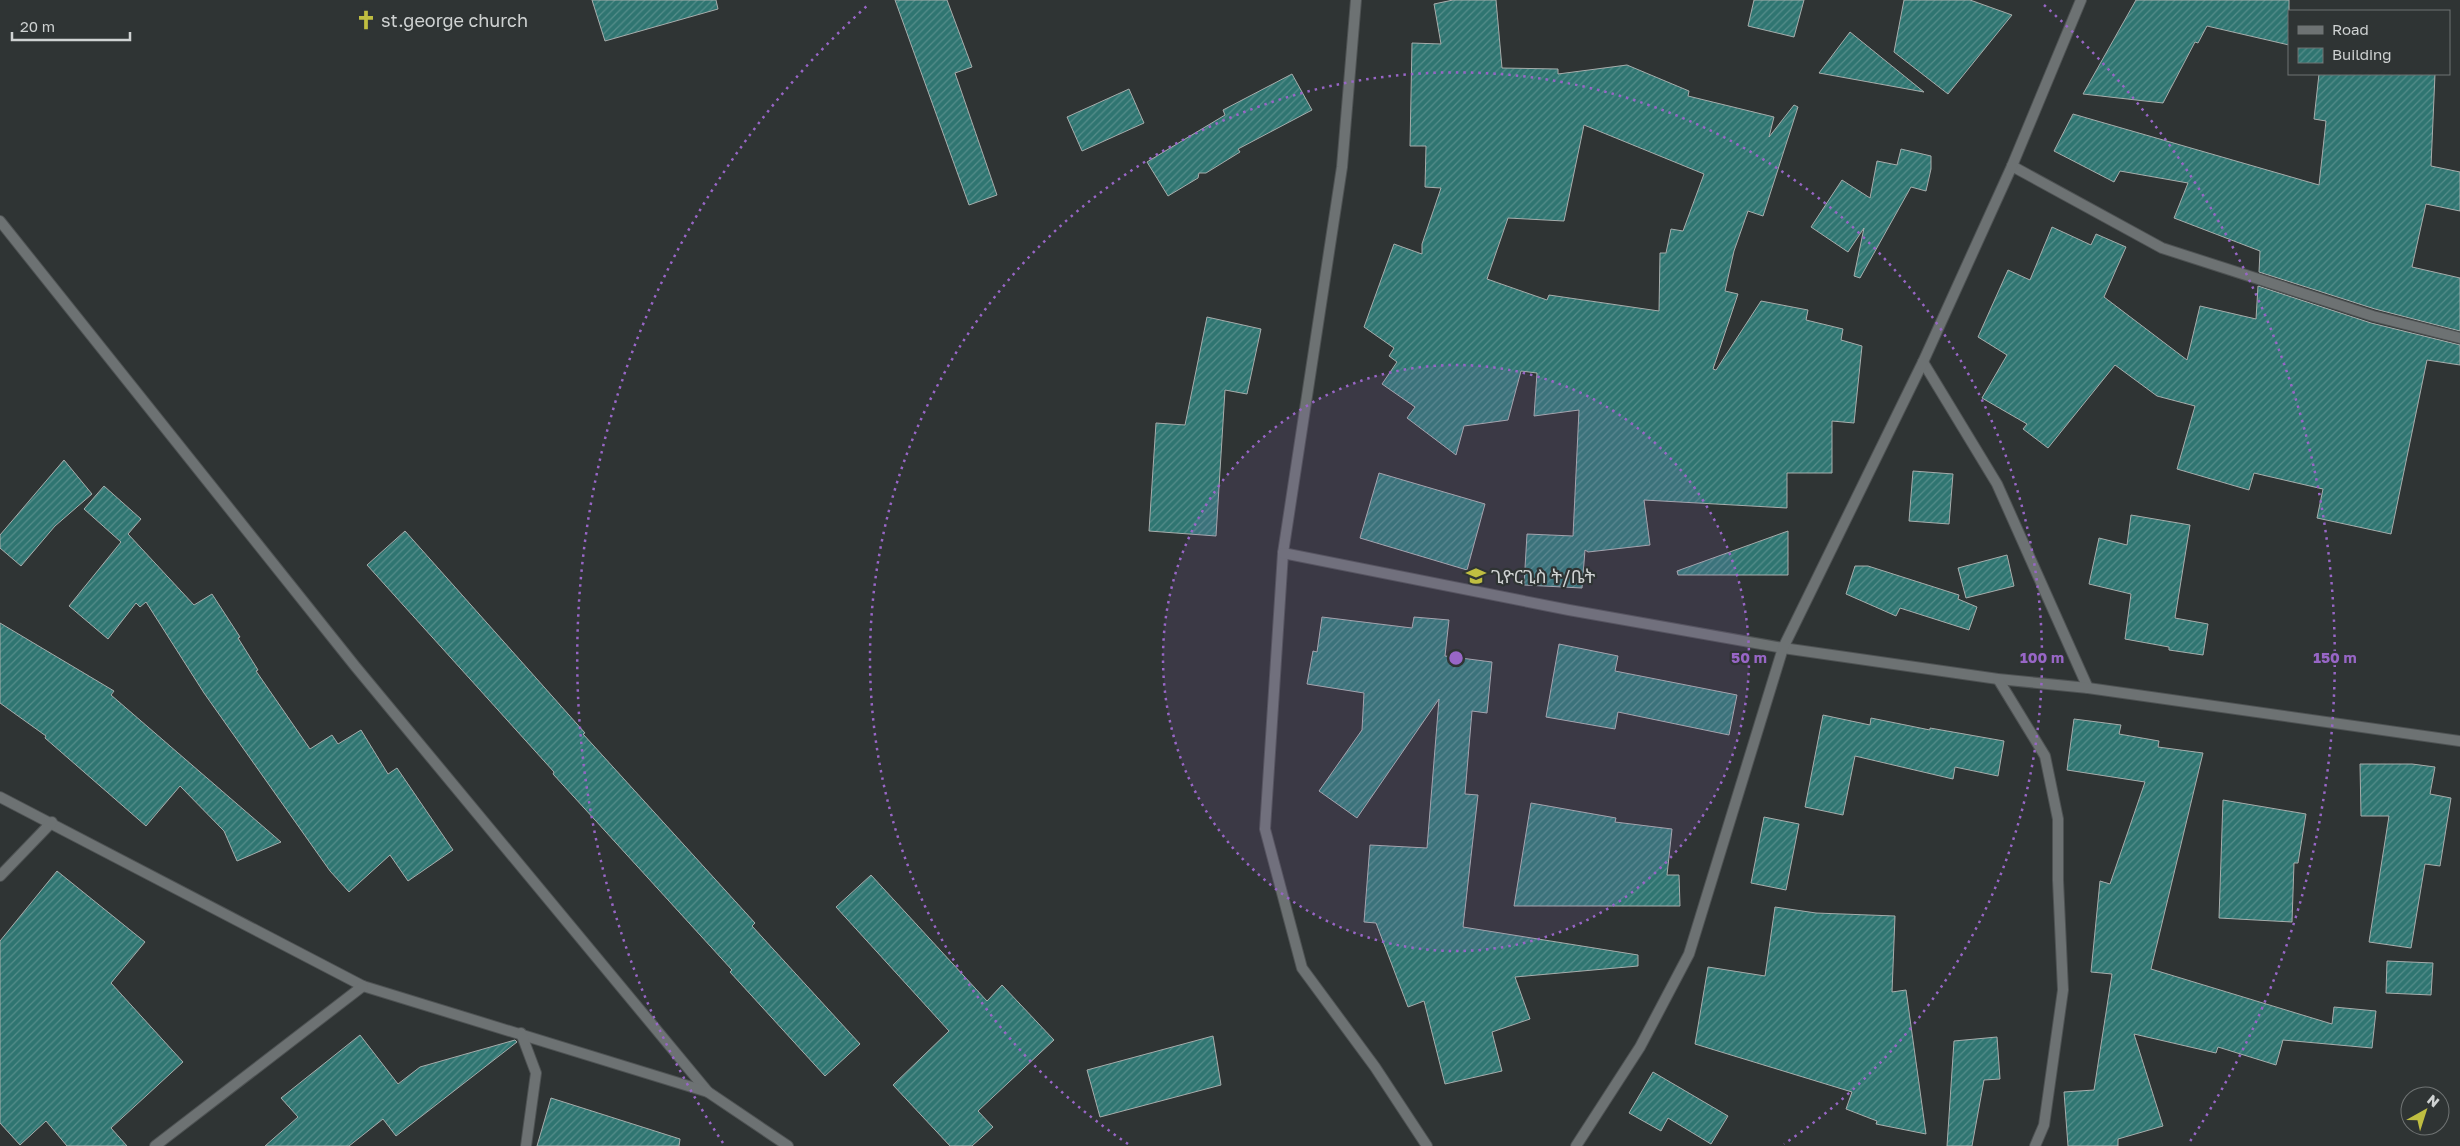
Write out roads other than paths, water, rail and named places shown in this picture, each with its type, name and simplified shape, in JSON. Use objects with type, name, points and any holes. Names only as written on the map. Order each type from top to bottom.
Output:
[{"type":"street","points":[[1356,0],[1342,167],[1283,553],[1265,828],[1302,968],[1376,1067],[1427,1146]]},
{"type":"street","points":[[1576,1146],[1640,1047],[1689,954],[1783,648],[1923,362],[2012,166],[2081,0]]},
{"type":"street","points":[[2012,166],[2162,248],[2373,316],[2460,338]]},
{"type":"street","points":[[0,221],[355,666],[708,1092],[788,1146]]},
{"type":"street","points":[[1923,362],[1997,484],[2088,688]]},
{"type":"street","points":[[1283,553],[1569,610],[1783,648],[1998,679],[2088,688],[2460,741]]},
{"type":"street","points":[[1998,679],[2045,756],[2058,819],[2058,880],[2063,990],[2044,1125],[2035,1146]]},
{"type":"street","points":[[0,797],[52,822],[363,986],[708,1092]]},
{"type":"street","points":[[0,876],[52,822]]},
{"type":"street","points":[[154,1146],[363,986]]},
{"type":"street","points":[[521,1033],[536,1073],[526,1146]]},
{"type":"place","name":"st.george church","points":[[366,20]]},
{"type":"place","name":"ጊዮርጊስ ት/ቤት","points":[[1476,576]]}]
